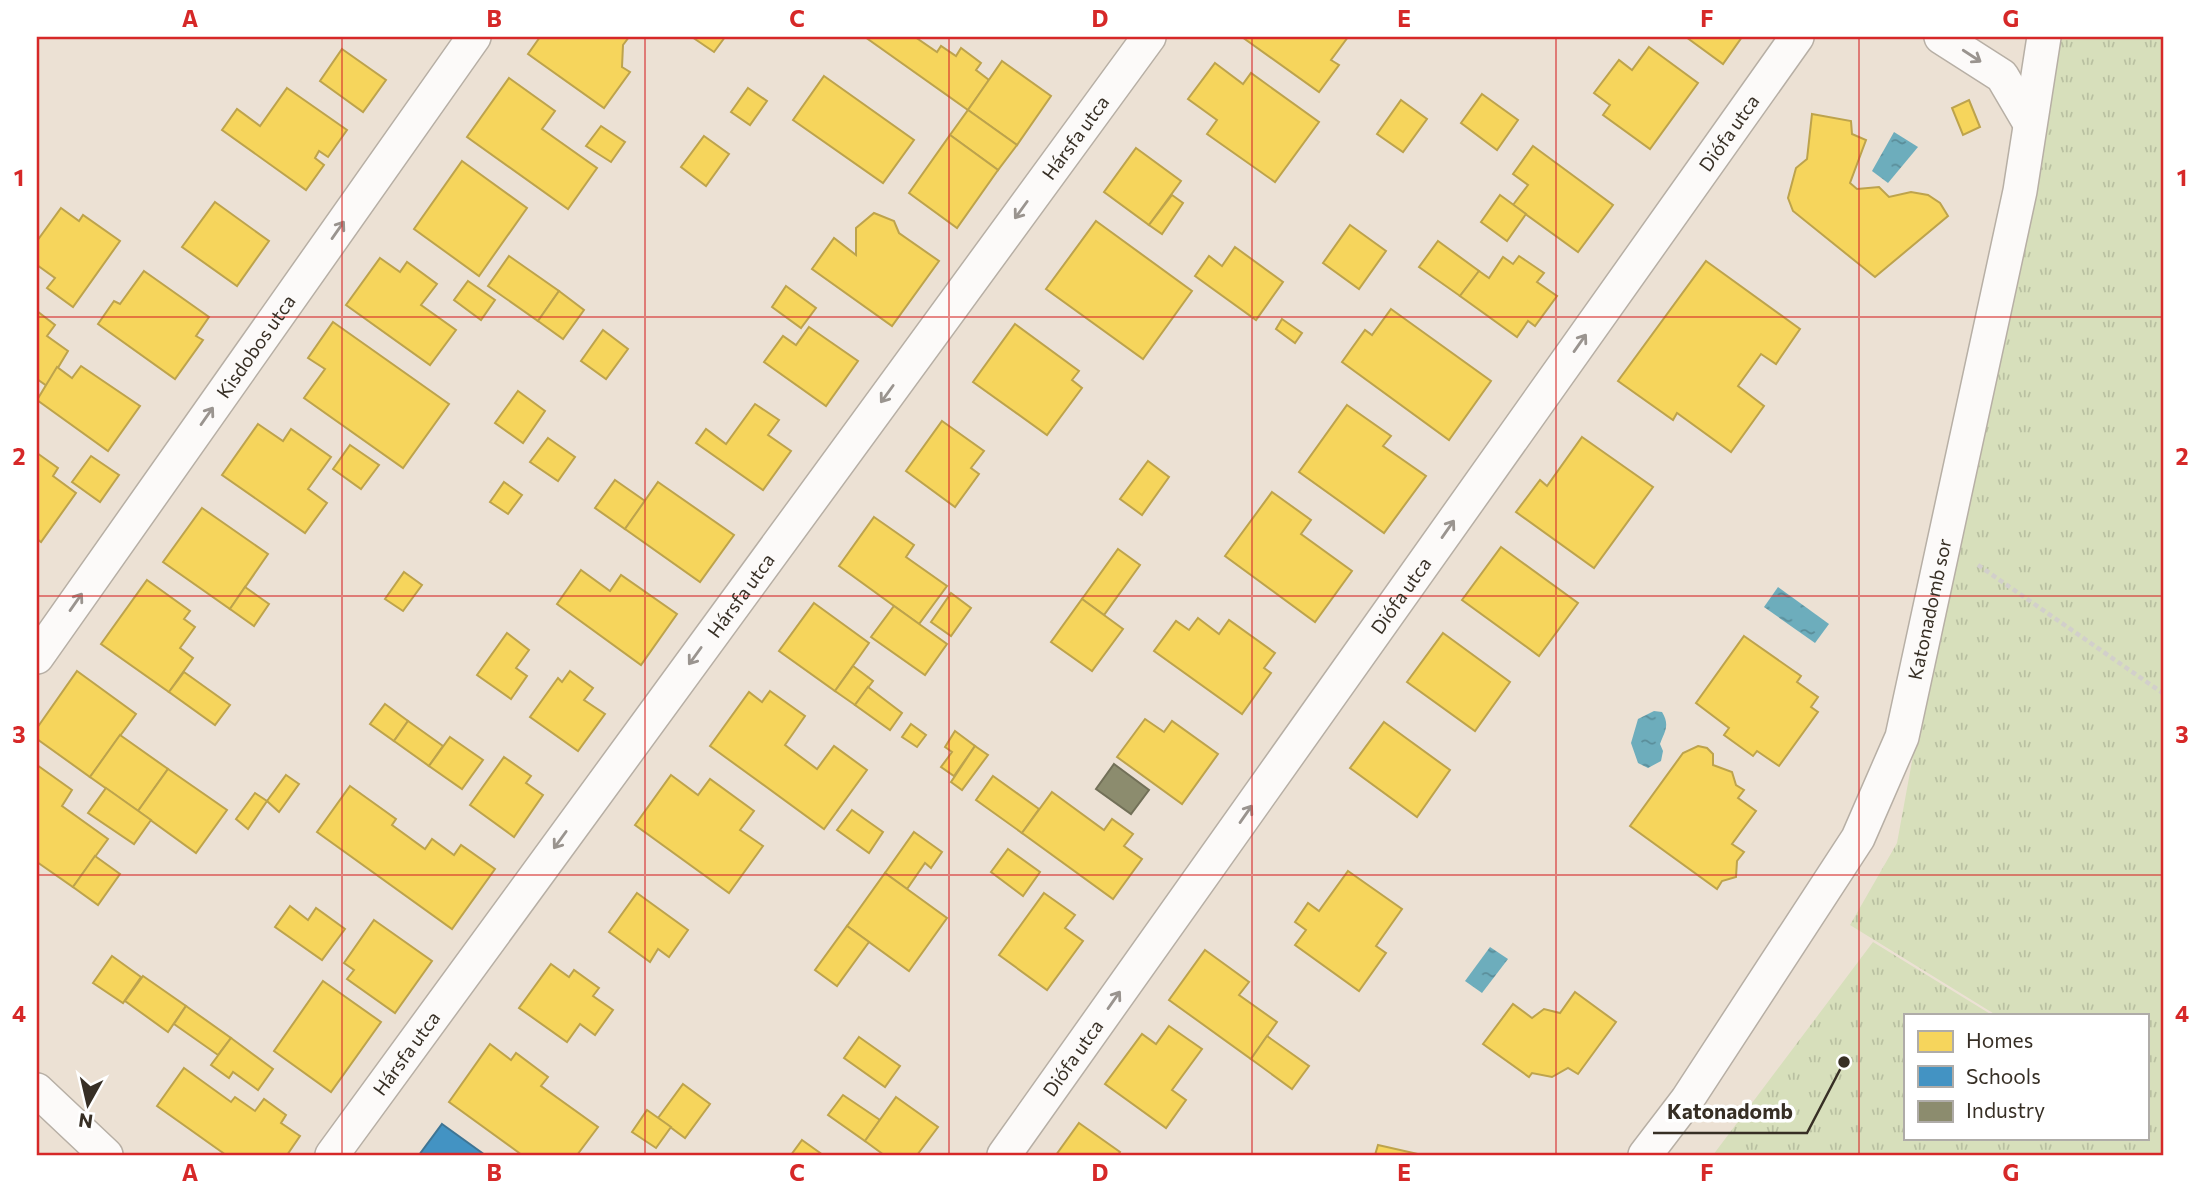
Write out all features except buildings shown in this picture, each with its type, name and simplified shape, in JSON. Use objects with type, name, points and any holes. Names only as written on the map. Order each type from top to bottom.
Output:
[{"type":"street","name":"Kisdobos utca","points":[[37,657],[474,37]]},
{"type":"street","name":"Hársfa utca","points":[[332,1155],[1149,37]]},
{"type":"street","name":"Diófa utca","points":[[1004,1155],[1797,37]]},
{"type":"street","points":[[1941,37],[2002,76],[2029,122]]},
{"type":"street","points":[[2002,76],[2042,49]]},
{"type":"street","name":"Katonadomb sor","points":[[1645,1155],[1687,1100],[1858,838],[1902,737],[2020,191],[2042,49]]},
{"type":"street","points":[[37,1090],[106,1155]]},
{"type":"path","points":[[1944,542],[2164,694]]},
{"type":"green space","points":[[2057,37],[2164,37],[2164,1155],[1713,1155],[1873,942],[1990,1014],[1904,1014],[1904,1140],[2148,1140],[2148,1014],[1994,1014],[1850,925],[1897,843],[1962,489]]},
{"type":"water","points":[[1894,132],[1918,147],[1888,183],[1872,171]]},
{"type":"water","points":[[1778,587],[1829,624],[1815,643],[1764,607]]},
{"type":"water","points":[[1654,711],[1662,712],[1666,728],[1660,744],[1663,751],[1661,761],[1648,768],[1638,763],[1631,743],[1638,719]]},
{"type":"water","points":[[1490,947],[1508,959],[1482,993],[1465,981]]},
{"type":"place","name":"Katonadomb","points":[[1844,1062]]}]
